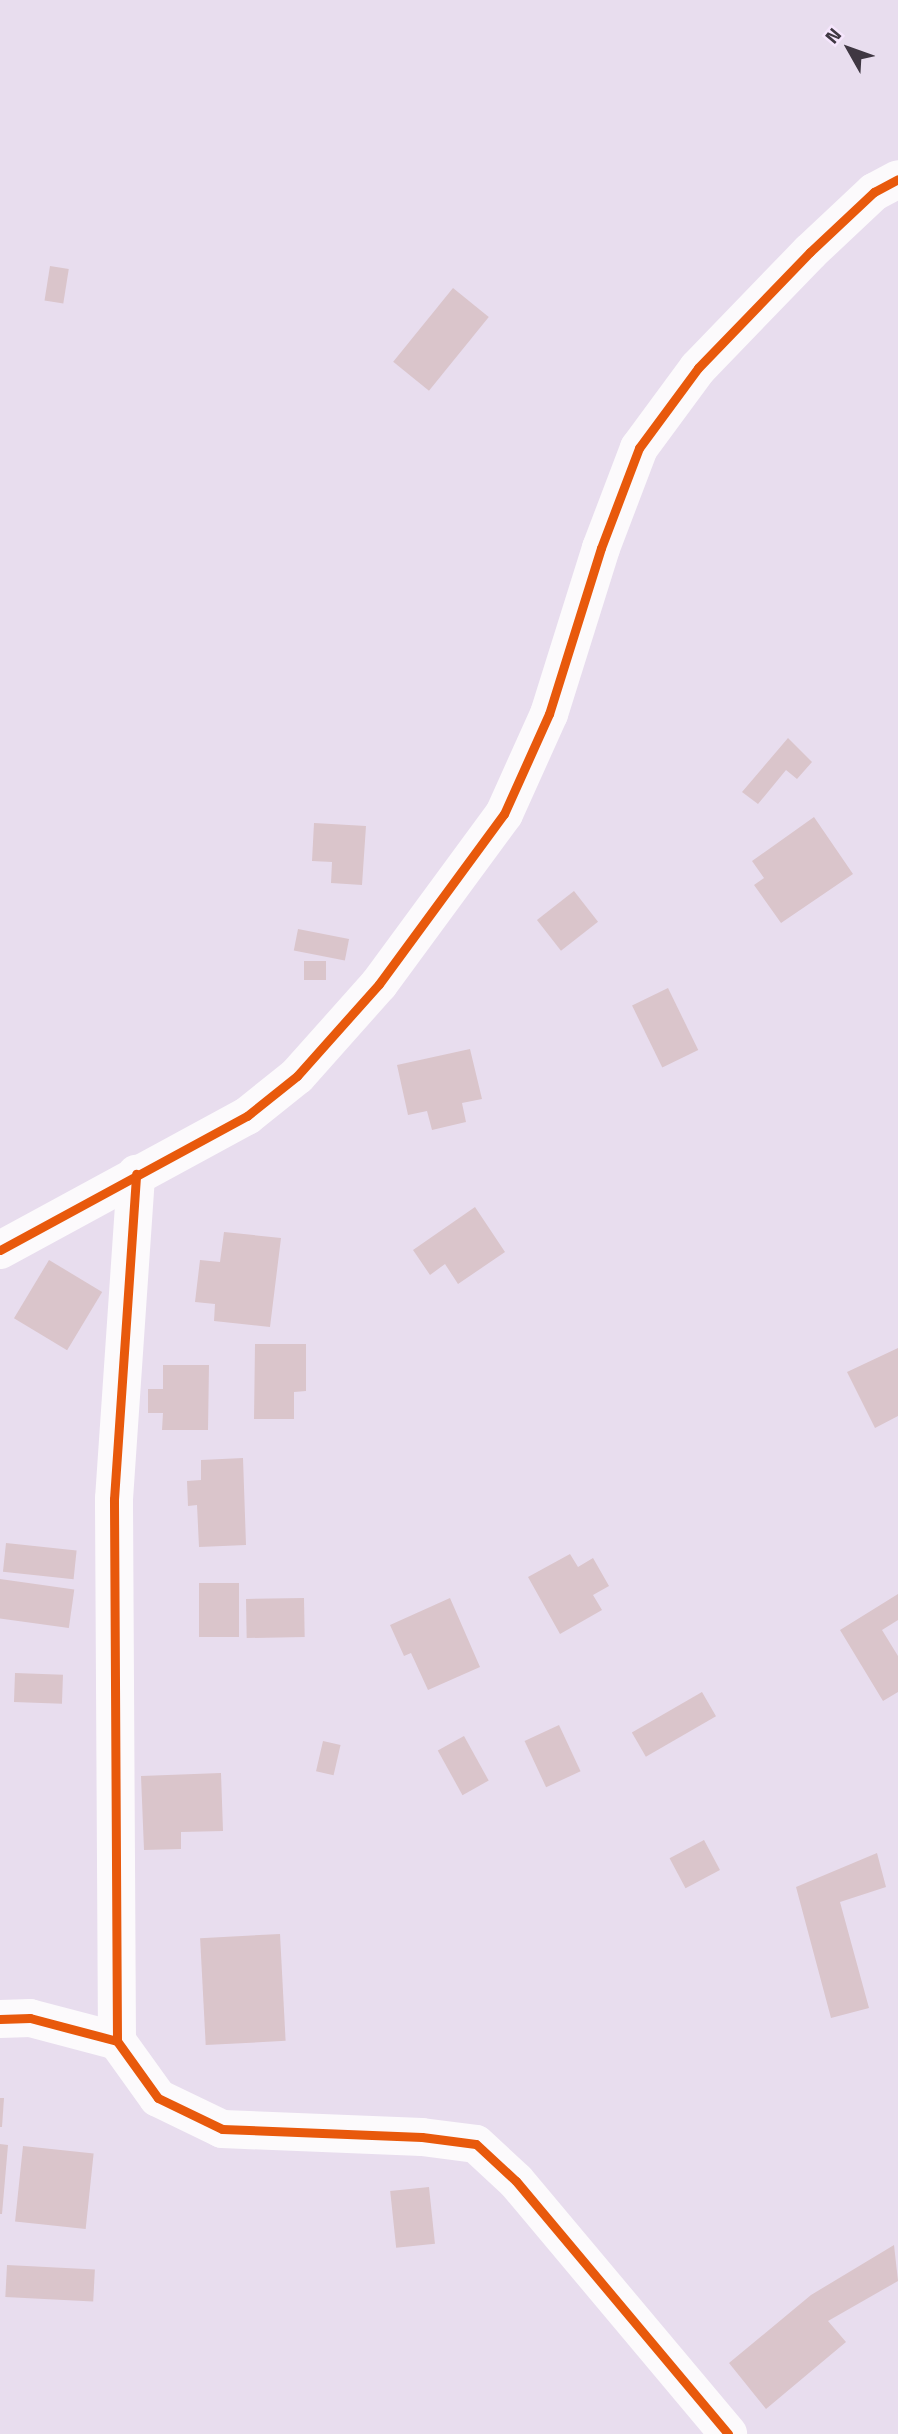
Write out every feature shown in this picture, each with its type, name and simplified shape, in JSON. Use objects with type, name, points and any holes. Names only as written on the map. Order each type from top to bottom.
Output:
[{"type":"street","points":[[0,1251],[136,1174],[247,1116],[297,1076],[379,984],[503,814],[550,714],[601,548],[639,448],[698,368],[810,252],[874,192],[898,179]]},
{"type":"street","points":[[136,1174],[114,1499],[117,2040],[158,2098],[222,2129],[422,2137],[476,2144],[516,2181],[728,2434]]},
{"type":"street","points":[[0,2019],[30,2018],[117,2040]]},
{"type":"building","points":[[50,266],[69,269],[63,304],[45,301]]},
{"type":"building","points":[[453,288],[489,317],[429,391],[393,362]]},
{"type":"building","points":[[788,738],[812,762],[797,779],[786,770],[758,804],[742,792]]},
{"type":"building","points":[[814,817],[853,874],[781,923],[754,885],[764,878],[752,861]]},
{"type":"building","points":[[314,823],[366,826],[362,885],[331,883],[332,862],[312,861]]},
{"type":"building","points":[[574,891],[598,922],[561,951],[537,920]]},
{"type":"building","points":[[298,929],[349,939],[345,961],[294,951]]},
{"type":"building","points":[[304,961],[326,961],[326,980],[304,980]]},
{"type":"building","points":[[668,988],[698,1050],[662,1068],[632,1006]]},
{"type":"building","points":[[470,1049],[482,1099],[462,1103],[466,1122],[432,1130],[427,1111],[408,1115],[397,1065]]},
{"type":"building","points":[[475,1207],[505,1252],[458,1284],[445,1264],[430,1275],[413,1250]]},
{"type":"building","points":[[224,1232],[281,1238],[270,1327],[214,1321],[215,1304],[195,1302],[200,1260],[220,1262]]},
{"type":"building","points":[[49,1260],[102,1292],[67,1350],[14,1318]]},
{"type":"building","points":[[255,1344],[306,1344],[306,1391],[294,1392],[294,1419],[254,1419]]},
{"type":"building","points":[[898,1348],[898,1416],[875,1428],[847,1372]]},
{"type":"building","points":[[163,1365],[209,1365],[208,1430],[162,1430],[163,1413],[148,1413],[148,1389],[163,1389]]},
{"type":"building","points":[[243,1458],[246,1545],[199,1547],[197,1505],[188,1506],[187,1481],[201,1480],[201,1460]]},
{"type":"building","points":[[6,1543],[77,1550],[74,1579],[3,1572]]},
{"type":"building","points":[[570,1554],[578,1567],[593,1558],[609,1586],[593,1595],[602,1610],[560,1634],[528,1577]]},
{"type":"building","points":[[0,1579],[74,1589],[69,1628],[0,1618]]},
{"type":"building","points":[[199,1583],[239,1583],[239,1637],[199,1637]]},
{"type":"building","points":[[898,1594],[898,1620],[882,1630],[898,1656],[898,1692],[883,1701],[840,1630]]},
{"type":"building","points":[[304,1598],[305,1637],[247,1638],[246,1599]]},
{"type":"building","points":[[450,1598],[480,1667],[428,1690],[411,1653],[404,1656],[390,1625]]},
{"type":"building","points":[[15,1673],[63,1675],[62,1704],[14,1702]]},
{"type":"building","points":[[702,1692],[716,1716],[646,1757],[632,1732]]},
{"type":"building","points":[[559,1725],[581,1771],[546,1787],[525,1741]]},
{"type":"building","points":[[464,1736],[489,1781],[462,1795],[438,1751]]},
{"type":"building","points":[[323,1741],[341,1745],[334,1775],[316,1771]]},
{"type":"building","points":[[221,1773],[223,1831],[181,1832],[181,1849],[144,1850],[141,1776]]},
{"type":"building","points":[[704,1840],[720,1870],[686,1888],[670,1858]]},
{"type":"building","points":[[877,1853],[886,1887],[840,1902],[869,2008],[831,2018],[796,1887]]},
{"type":"building","points":[[280,1934],[286,2041],[206,2045],[200,1938]]},
{"type":"building","points":[[0,2098],[4,2098],[2,2127],[0,2127]]},
{"type":"building","points":[[0,2144],[8,2145],[2,2214],[0,2214]]},
{"type":"building","points":[[23,2146],[94,2153],[86,2229],[15,2222]]},
{"type":"building","points":[[429,2187],[435,2244],[396,2248],[390,2191]]},
{"type":"building","points":[[894,2245],[898,2281],[828,2321],[846,2342],[766,2409],[729,2363],[811,2295]]},
{"type":"building","points":[[7,2265],[95,2270],[93,2302],[5,2297]]},
{"type":"cycle path","points":[[0,1250],[247,1116],[297,1076],[379,984],[504,814],[549,714],[601,548],[639,448],[698,368],[810,252],[874,192],[898,179]]},
{"type":"cycle path","points":[[117,2041],[114,1499],[136,1174]]},
{"type":"cycle path","points":[[0,2019],[30,2018],[117,2041],[158,2098],[222,2129],[422,2137],[476,2144],[516,2181],[728,2434]]}]
